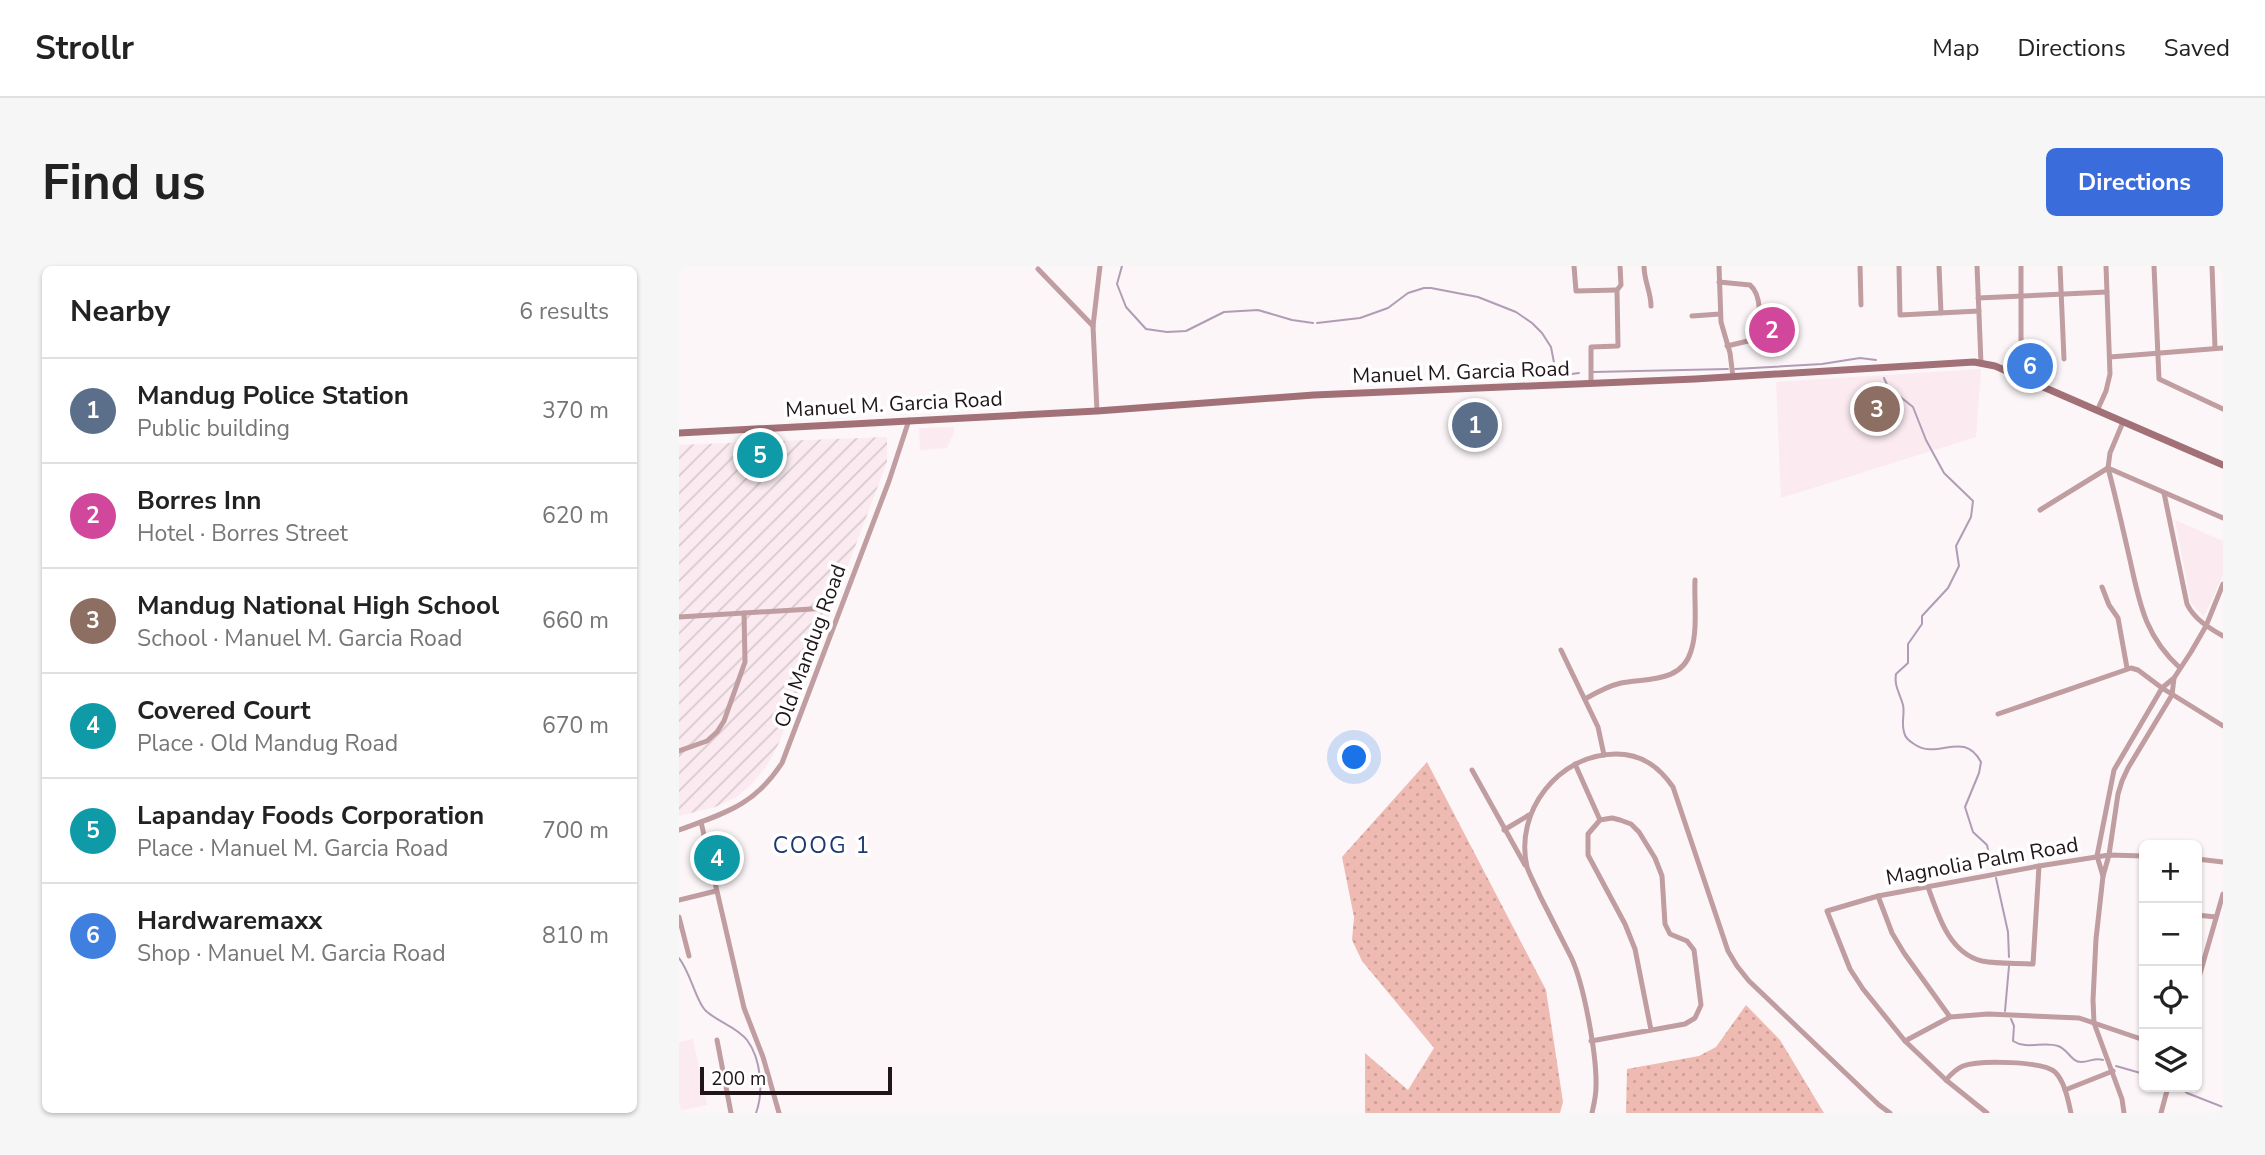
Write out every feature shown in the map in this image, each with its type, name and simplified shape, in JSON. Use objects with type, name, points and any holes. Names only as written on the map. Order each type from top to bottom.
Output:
[{"type":"main road","name":"Manuel M. Garcia Road","points":[[679,433],[1097,411],[1314,395],[1591,384],[1981,363],[1995,366],[2223,465]]},
{"type":"street","points":[[1097,411],[1093,326],[1100,266]]},
{"type":"street","points":[[1574,266],[1576,291],[1617,290]]},
{"type":"street","points":[[1591,384],[1591,347],[1618,346],[1617,290],[1621,285],[1620,266]]},
{"type":"street","points":[[1643,266],[1644,280],[1650,290],[1651,306]]},
{"type":"street","points":[[1719,266],[1720,314],[1733,377]]},
{"type":"street","points":[[1860,266],[1861,304]]},
{"type":"street","points":[[1899,266],[1900,314],[1979,311]]},
{"type":"street","points":[[1939,266],[1941,313]]},
{"type":"street","points":[[1977,266],[1981,363]]},
{"type":"street","points":[[2021,266],[2021,340]]},
{"type":"street","points":[[2060,266],[2064,359]]},
{"type":"street","points":[[2097,411],[2109,383],[2106,266]]},
{"type":"street","points":[[2154,266],[2159,377],[2161,381],[2223,409]]},
{"type":"street","points":[[2212,266],[2215,348]]},
{"type":"street","points":[[1038,269],[1093,326]]},
{"type":"street","points":[[1719,282],[1750,285],[1756,292],[1758,302],[1756,337],[1727,346]]},
{"type":"street","points":[[1978,298],[2107,292]]},
{"type":"street","points":[[1692,316],[1720,314]]},
{"type":"street","points":[[2215,348],[2223,354]]},
{"type":"street","points":[[2110,357],[2223,348]]},
{"type":"street","name":"Old Mandug Road","points":[[679,830],[725,813],[749,800],[782,763],[889,481],[909,421]]},
{"type":"street","points":[[2123,422],[2110,453],[2108,468],[2135,587],[2149,629],[2159,646],[2180,668]]},
{"type":"street","points":[[2108,468],[2223,518]]},
{"type":"street","points":[[2039,510],[2108,468]]},
{"type":"street","points":[[2164,493],[2187,604],[2190,611],[2206,626],[2223,636]]},
{"type":"street","points":[[1585,699],[1618,684],[1669,676],[1686,661],[1694,636],[1695,580]]},
{"type":"street","points":[[2103,876],[2097,856],[2111,777],[2117,762],[2162,688],[2174,678],[2206,626],[2223,584]]},
{"type":"street","points":[[2102,587],[2118,618],[2127,668]]},
{"type":"street","points":[[679,617],[828,608]]},
{"type":"street","points":[[679,751],[707,741],[724,721],[744,668],[744,613]]},
{"type":"street","points":[[1560,650],[1598,727],[1604,755]]},
{"type":"street","points":[[1998,715],[2127,668],[2138,670],[2172,695],[2223,726]]},
{"type":"street","points":[[2124,1113],[2113,1072],[2094,1023],[2096,951],[2103,876],[2122,781],[2172,695],[2174,678]]},
{"type":"street","points":[[2145,716],[2155,722]]},
{"type":"street","points":[[1528,869],[1525,853],[1530,815],[1548,786],[1561,772],[1575,764],[1616,754],[1638,757],[1656,767],[1665,776],[1679,801],[1728,951],[1737,967],[1834,1063],[1890,1113]]},
{"type":"street","points":[[1575,764],[1600,820]]},
{"type":"street","points":[[1472,770],[1528,869],[1579,978],[1597,1085],[1592,1113]]},
{"type":"street","points":[[1504,830],[1530,815]]},
{"type":"street","points":[[1591,1041],[1674,1027],[1695,1018],[1702,995],[1692,945],[1670,934],[1664,920],[1660,868],[1639,832],[1631,824],[1612,818],[1600,820],[1588,834],[1588,855],[1630,935],[1638,961],[1651,1030]]},
{"type":"street","points":[[701,822],[747,1019],[763,1057],[779,1113]]},
{"type":"street","name":"Magnolia Palm Road","points":[[1905,1041],[1856,980],[1827,911],[1878,896],[2039,866],[2097,856],[2139,856]]},
{"type":"street","points":[[2202,860],[2223,862]]},
{"type":"street","points":[[1929,887],[1947,933],[1965,953],[1985,961],[2033,964],[2039,866]]},
{"type":"street","points":[[679,900],[716,891]]},
{"type":"street","points":[[2202,966],[2223,894]]},
{"type":"street","points":[[1878,896],[1892,933],[1950,1017]]},
{"type":"street","points":[[2202,916],[2216,917]]},
{"type":"street","points":[[679,917],[689,957]]},
{"type":"street","points":[[1987,1113],[1946,1080],[1905,1041],[1950,1017],[1972,1014],[2070,1017],[2139,1038]]},
{"type":"street","points":[[717,1040],[731,1113]]},
{"type":"street","points":[[1946,1080],[1956,1070],[1971,1064],[2044,1066],[2057,1074],[2065,1090],[2071,1113]]},
{"type":"street","points":[[2065,1090],[2113,1072]]},
{"type":"street","points":[[2161,1113],[2167,1092]]},
{"type":"shaded area","points":[[1981,369],[1976,437],[1781,498],[1776,382]]},
{"type":"shaded area","points":[[954,427],[947,448],[920,450],[919,428]]},
{"type":"shaded area","points":[[887,437],[887,462],[778,745],[752,784],[735,798],[715,807],[679,816],[679,445]]},
{"type":"shaded area","points":[[2175,520],[2223,541],[2223,575],[2204,617],[2191,603]]},
{"type":"shaded area","points":[[1427,762],[1546,990],[1563,1102],[1560,1113],[1365,1113],[1365,1053],[1408,1090],[1434,1048],[1362,961],[1352,940],[1354,917],[1342,857]]},
{"type":"shaded area","points":[[1746,1005],[1780,1040],[1824,1113],[1626,1113],[1627,1069],[1699,1056],[1716,1047]]},
{"type":"shaded area","points":[[693,1039],[707,1105],[679,1111],[679,1042]]},
{"type":"waterway","points":[[1122,266],[1117,284],[1126,307],[1146,329],[1186,331],[1224,312],[1258,310],[1313,323]]},
{"type":"waterway","points":[[1317,323],[1360,318],[1388,308],[1408,293],[1431,288],[1478,297],[1516,312],[1542,333],[1551,347],[1556,373],[1579,373]]},
{"type":"waterway","points":[[1735,369],[1822,364],[1860,358],[1876,360]]},
{"type":"waterway","points":[[1593,372],[1728,369]]},
{"type":"waterway","points":[[1884,378],[1888,387],[1913,407],[1926,440],[1944,473],[1973,501],[1971,517],[1956,546],[1959,566],[1948,588],[1922,616],[1922,624],[1908,644],[1908,663],[1896,674],[1896,679],[1903,705],[1903,729],[1907,739],[1923,748],[1966,748],[1974,752],[1981,762],[1965,807],[1973,832],[1987,845],[1992,868]]},
{"type":"waterway","points":[[1996,878],[2008,932],[2009,957]]},
{"type":"waterway","points":[[679,958],[702,1007],[743,1035],[752,1048],[760,1075],[756,1113]]},
{"type":"waterway","points":[[2005,1011],[2009,966]]},
{"type":"waterway","points":[[2011,1019],[2014,1026],[2013,1041],[2018,1044],[2058,1046],[2078,1061],[2103,1060]]},
{"type":"waterway","points":[[2116,1066],[2139,1073]]},
{"type":"waterway","points":[[2186,1092],[2223,1107]]},
{"type":"place","name":"Borres Inn","points":[[1772,330]]},
{"type":"place","name":"Hardwaremaxx","points":[[2030,366]]},
{"type":"place","name":"Mandug National High School","points":[[1877,409]]},
{"type":"place","name":"Mandug Police Station","points":[[1475,425]]},
{"type":"place","name":"Lapanday Foods Corporation","points":[[760,455]]},
{"type":"place","name":"Covered Court","points":[[717,858]]},
{"type":"district","name":"COOG 1","points":[[822,845]]}]
